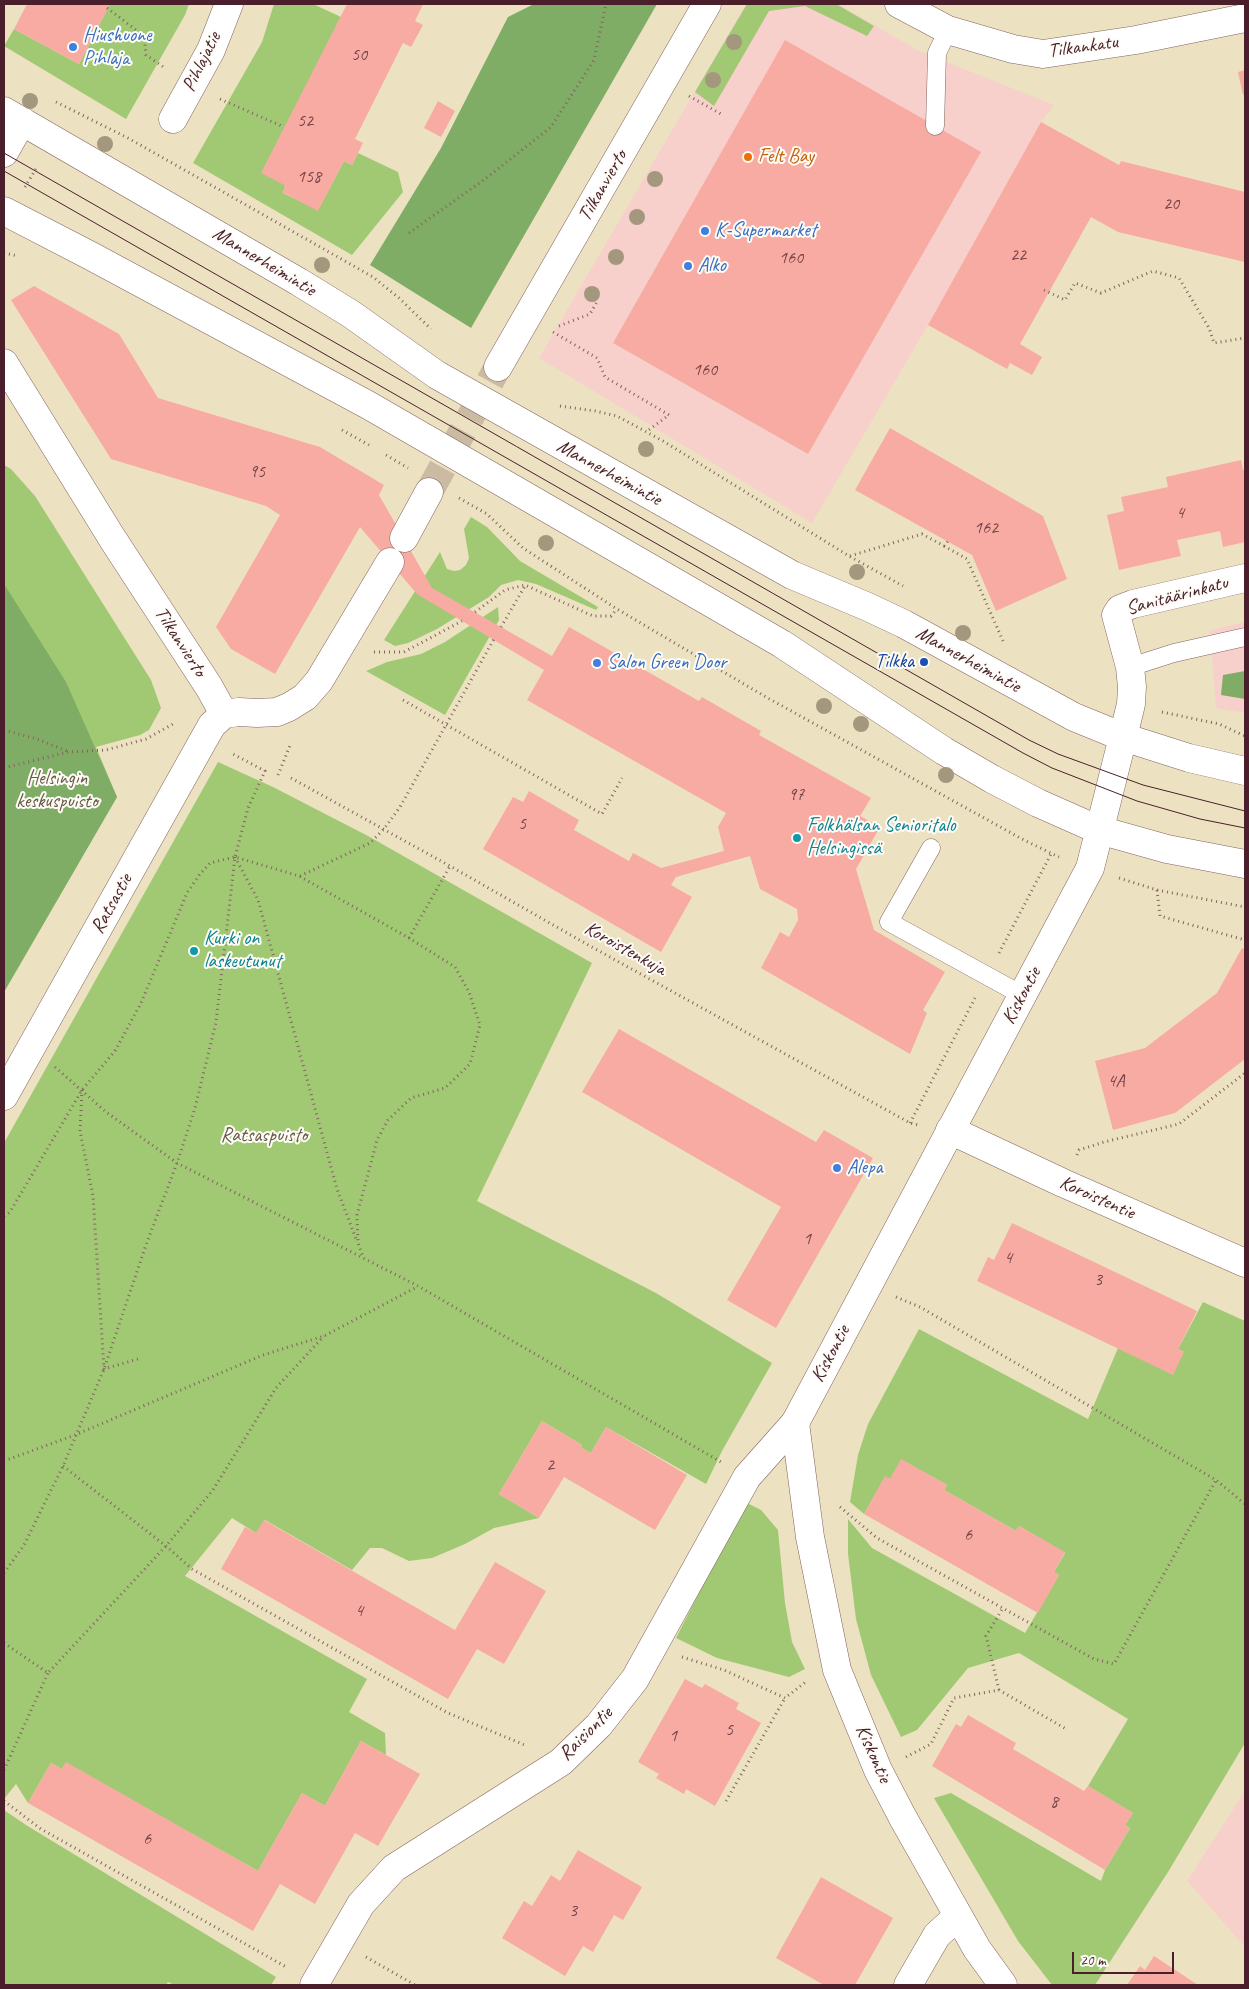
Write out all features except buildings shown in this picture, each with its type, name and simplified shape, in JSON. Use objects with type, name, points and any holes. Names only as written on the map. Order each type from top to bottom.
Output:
[{"type":"street","name":"Pihlajatie","points":[[173,118],[210,50],[229,4]]},
{"type":"street","name":"Tilkanvierto","points":[[498,367],[707,4]]},
{"type":"street","name":"Tilkankatu","points":[[899,4],[948,30],[1013,49],[1043,54],[1136,40],[1245,18]]},
{"type":"street","points":[[4,153],[13,116]]},
{"type":"street","name":"Mannerheimintie","points":[[13,116],[344,309],[437,375],[638,490],[792,575],[904,624],[1065,712],[1123,737],[1189,758],[1245,771]]},
{"type":"street","points":[[4,211],[368,405],[782,644],[944,751],[1038,802],[1099,830],[1167,849],[1245,864]]},
{"type":"street","name":"Tilkanvierto","points":[[4,363],[112,538],[209,687],[224,714]]},
{"type":"street","points":[[404,538],[441,493]]},
{"type":"street","points":[[224,714],[276,712],[289,707],[305,696],[319,681],[390,562]]},
{"type":"street","name":"Sanitäärinkatu","points":[[1123,737],[1131,704],[1132,687],[1130,667],[1116,615],[1120,609],[1133,604],[1245,578]]},
{"type":"street","name":"Ratsastie","points":[[4,1096],[204,739],[212,726],[224,714]]},
{"type":"street","name":"Kiskontie","points":[[1003,1985],[977,1949],[878,1770],[837,1670],[810,1537],[795,1423],[1090,868],[1123,737]]},
{"type":"street","name":"Koroistentie","points":[[950,1130],[1063,1183],[1245,1263]]},
{"type":"street","name":"Raisiontie","points":[[304,1979],[339,1942],[361,1904],[394,1868],[560,1762],[599,1725],[635,1679],[747,1477],[795,1423]]},
{"type":"street","points":[[908,1985],[937,1935],[958,1916]]},
{"type":"lane","points":[[935,126],[937,54],[948,30]]},
{"type":"lane","points":[[1130,667],[1174,653],[1245,637]]},
{"type":"lane","points":[[931,848],[889,922],[1022,995]]},
{"type":"path","points":[[409,233],[485,179],[552,126],[594,60],[606,4]]},
{"type":"path","points":[[107,8],[144,36],[146,55],[167,69]]},
{"type":"path","points":[[688,95],[721,114]]},
{"type":"path","points":[[213,96],[284,128]]},
{"type":"path","points":[[54,100],[128,138],[373,277],[399,298],[432,330]]},
{"type":"path","points":[[1044,290],[1065,300],[1075,283],[1102,293],[1153,271],[1179,278],[1210,328],[1214,343],[1245,338]]},
{"type":"path","points":[[598,300],[590,314],[550,330],[597,358],[605,377],[669,416],[646,432]]},
{"type":"path","points":[[551,404],[617,416],[849,556],[909,589]]},
{"type":"path","points":[[378,450],[411,470]]},
{"type":"path","points":[[441,493],[487,514],[523,548],[617,609],[766,697],[1051,854],[1157,890],[1245,907]]},
{"type":"path","points":[[849,556],[922,534],[967,559],[999,635]]},
{"type":"path","points":[[944,546],[948,541]]},
{"type":"path","points":[[474,612],[505,590],[526,585],[593,616],[611,616],[617,609]]},
{"type":"path","points":[[501,627],[526,585]]},
{"type":"path","points":[[345,640],[369,652],[404,652],[462,620]]},
{"type":"path","points":[[994,637],[1011,646]]},
{"type":"path","points":[[299,876],[370,843],[384,829],[400,807],[494,639]]},
{"type":"path","points":[[403,700],[602,814],[622,778]]},
{"type":"path","points":[[1165,713],[1219,724],[1245,736]]},
{"type":"path","points":[[4,768],[68,752],[106,750],[146,739],[173,724]]},
{"type":"path","points":[[4,730],[36,739],[68,752]]},
{"type":"path","points":[[4,1573],[24,1545],[63,1466],[104,1369],[146,1245],[177,1163],[194,1108],[216,1022],[235,857],[248,808],[265,771],[204,739]]},
{"type":"path","points":[[278,775],[291,743]]},
{"type":"path","name":"Koroistenkuja","points":[[291,778],[598,951],[910,1123],[950,1130]]},
{"type":"path","points":[[235,857],[258,900],[337,1189],[363,1258]]},
{"type":"path","points":[[4,1216],[10,1212],[82,1090],[115,1051],[141,1003],[181,908],[196,880],[210,863],[235,857],[299,876],[409,938],[454,967],[469,992],[480,1025],[470,1064],[445,1088],[411,1098],[388,1120],[377,1140],[357,1215],[358,1243]]},
{"type":"path","points":[[409,938],[450,866]]},
{"type":"path","points":[[1157,890],[1160,916],[1245,940]]},
{"type":"path","points":[[50,1063],[106,1112],[177,1163],[418,1286],[747,1477]]},
{"type":"path","points":[[1079,1150],[1179,1124],[1245,1073]]},
{"type":"path","points":[[82,1090],[80,1131],[92,1196],[104,1369]]},
{"type":"path","points":[[868,1285],[920,1307],[1216,1480],[1245,1504]]},
{"type":"path","points":[[4,1461],[20,1457],[75,1435],[263,1355],[324,1336],[418,1286]]},
{"type":"path","points":[[4,1770],[48,1673],[166,1546],[213,1490],[276,1388],[324,1336]]},
{"type":"path","points":[[104,1369],[138,1359]]},
{"type":"path","points":[[63,1466],[166,1546],[192,1569],[448,1713],[533,1748]]},
{"type":"path","points":[[840,1507],[876,1538],[1094,1659],[1114,1664],[1216,1480]]},
{"type":"path","points":[[998,1690],[986,1636],[1003,1608]]},
{"type":"path","points":[[4,1643],[48,1673]]},
{"type":"path","points":[[652,1649],[724,1670],[786,1698]]},
{"type":"path","points":[[726,1802],[786,1698],[813,1677],[837,1670]]},
{"type":"path","points":[[878,1770],[931,1744],[954,1698],[998,1690],[1066,1729]]},
{"type":"path","points":[[4,1801],[41,1829],[304,1979]]},
{"type":"path","points":[[339,1942],[414,1985]]},
{"type":"shaded area","points":[[746,4],[838,4],[919,51],[1054,105],[1041,122],[928,325],[812,523],[539,358]]},
{"type":"shaded area","points":[[1245,622],[1245,713],[1216,708],[1210,630]]},
{"type":"shaded area","points":[[1245,1791],[1245,1947],[1187,1881]]},
{"type":"green space","points":[[110,4],[189,4],[185,15],[126,119],[4,46],[14,29],[79,64]]},
{"type":"green space","points":[[274,4],[313,4],[341,17],[283,193],[318,210],[344,161],[352,165],[358,153],[398,172],[403,192],[352,255],[193,163],[262,42]]},
{"type":"green space","points":[[534,4],[657,4],[471,328],[370,265],[441,148],[508,17]]},
{"type":"green space","points":[[747,4],[836,4],[874,26],[867,36],[805,6],[769,11],[714,106],[695,92]]},
{"type":"green space","points":[[4,465],[11,469],[35,496],[151,680],[161,708],[149,730],[140,735],[96,747],[117,797],[4,992]]},
{"type":"green space","points":[[471,517],[487,527],[520,561],[598,607],[596,610],[536,584],[518,580],[501,585],[489,597],[437,629],[408,643],[395,646],[384,640],[440,552],[447,569],[460,570],[466,565],[469,558],[464,529]]},
{"type":"green space","name":"Helsingin keskuspuisto","points":[[4,584],[66,682],[117,797],[4,992]]},
{"type":"green space","points":[[498,607],[499,620],[445,715],[366,671],[387,662],[421,654],[445,642]]},
{"type":"green space","points":[[1245,671],[1245,699],[1221,695],[1223,675]]},
{"type":"green space","name":"Ratsaspuisto","points":[[218,762],[273,787],[368,836],[592,963],[477,1201],[656,1293],[772,1363],[722,1451],[706,1484],[606,1427],[591,1453],[581,1448],[582,1445],[542,1421],[499,1494],[539,1518],[494,1528],[465,1544],[432,1558],[409,1561],[382,1548],[370,1548],[352,1570],[265,1520],[256,1533],[232,1518],[185,1576],[367,1679],[349,1712],[385,1733],[386,1755],[361,1741],[325,1806],[302,1793],[258,1871],[66,1763],[62,1769],[51,1763],[28,1803],[16,1784],[4,1799],[4,1143]]},
{"type":"green space","points":[[1203,1302],[1245,1321],[1245,1743],[1168,1872],[1095,1985],[1052,1985],[1018,1941],[934,1798],[951,1793],[1101,1881],[1105,1870],[1130,1828],[1125,1825],[1133,1813],[1088,1786],[1128,1719],[1019,1653],[968,1668],[917,1730],[901,1737],[871,1675],[856,1619],[848,1554],[848,1519],[872,1548],[1025,1633],[1059,1575],[1054,1572],[1065,1553],[1019,1526],[1016,1531],[944,1490],[947,1485],[902,1460],[890,1479],[885,1477],[864,1514],[850,1502],[858,1455],[868,1424],[919,1329],[1088,1419],[1118,1348],[1184,1352],[1178,1349]]},
{"type":"green space","points":[[745,1502],[761,1510],[778,1530],[785,1603],[792,1642],[805,1669],[789,1677],[717,1658],[676,1638]]},
{"type":"green space","points":[[4,1810],[276,1977],[271,1985],[174,1985],[168,1982],[166,1985],[4,1985]]},
{"type":"tunnel","points":[[429,492],[498,367]]},
{"type":"tram line","points":[[4,153],[1029,740],[1058,754],[1143,785],[1245,811]]},
{"type":"tram line","points":[[4,171],[1023,753],[1052,768],[1137,801],[1200,819],[1245,828]]},
{"type":"place","name":"Hiushuone Pihlaja","points":[[73,47]]},
{"type":"place","name":"Felt Bay","points":[[748,157]]},
{"type":"place","name":"K-Supermarket","points":[[705,231]]},
{"type":"place","name":"Alko","points":[[688,266]]},
{"type":"place","name":"Tilkka","points":[[924,662]]},
{"type":"place","name":"Salon Green Door","points":[[597,663]]},
{"type":"place","name":"Folkhälsan Senioritalo Helsingissä","points":[[797,838]]},
{"type":"place","name":"Kurki on laskeutunut","points":[[194,951]]},
{"type":"place","name":"Alepa","points":[[837,1168]]}]
